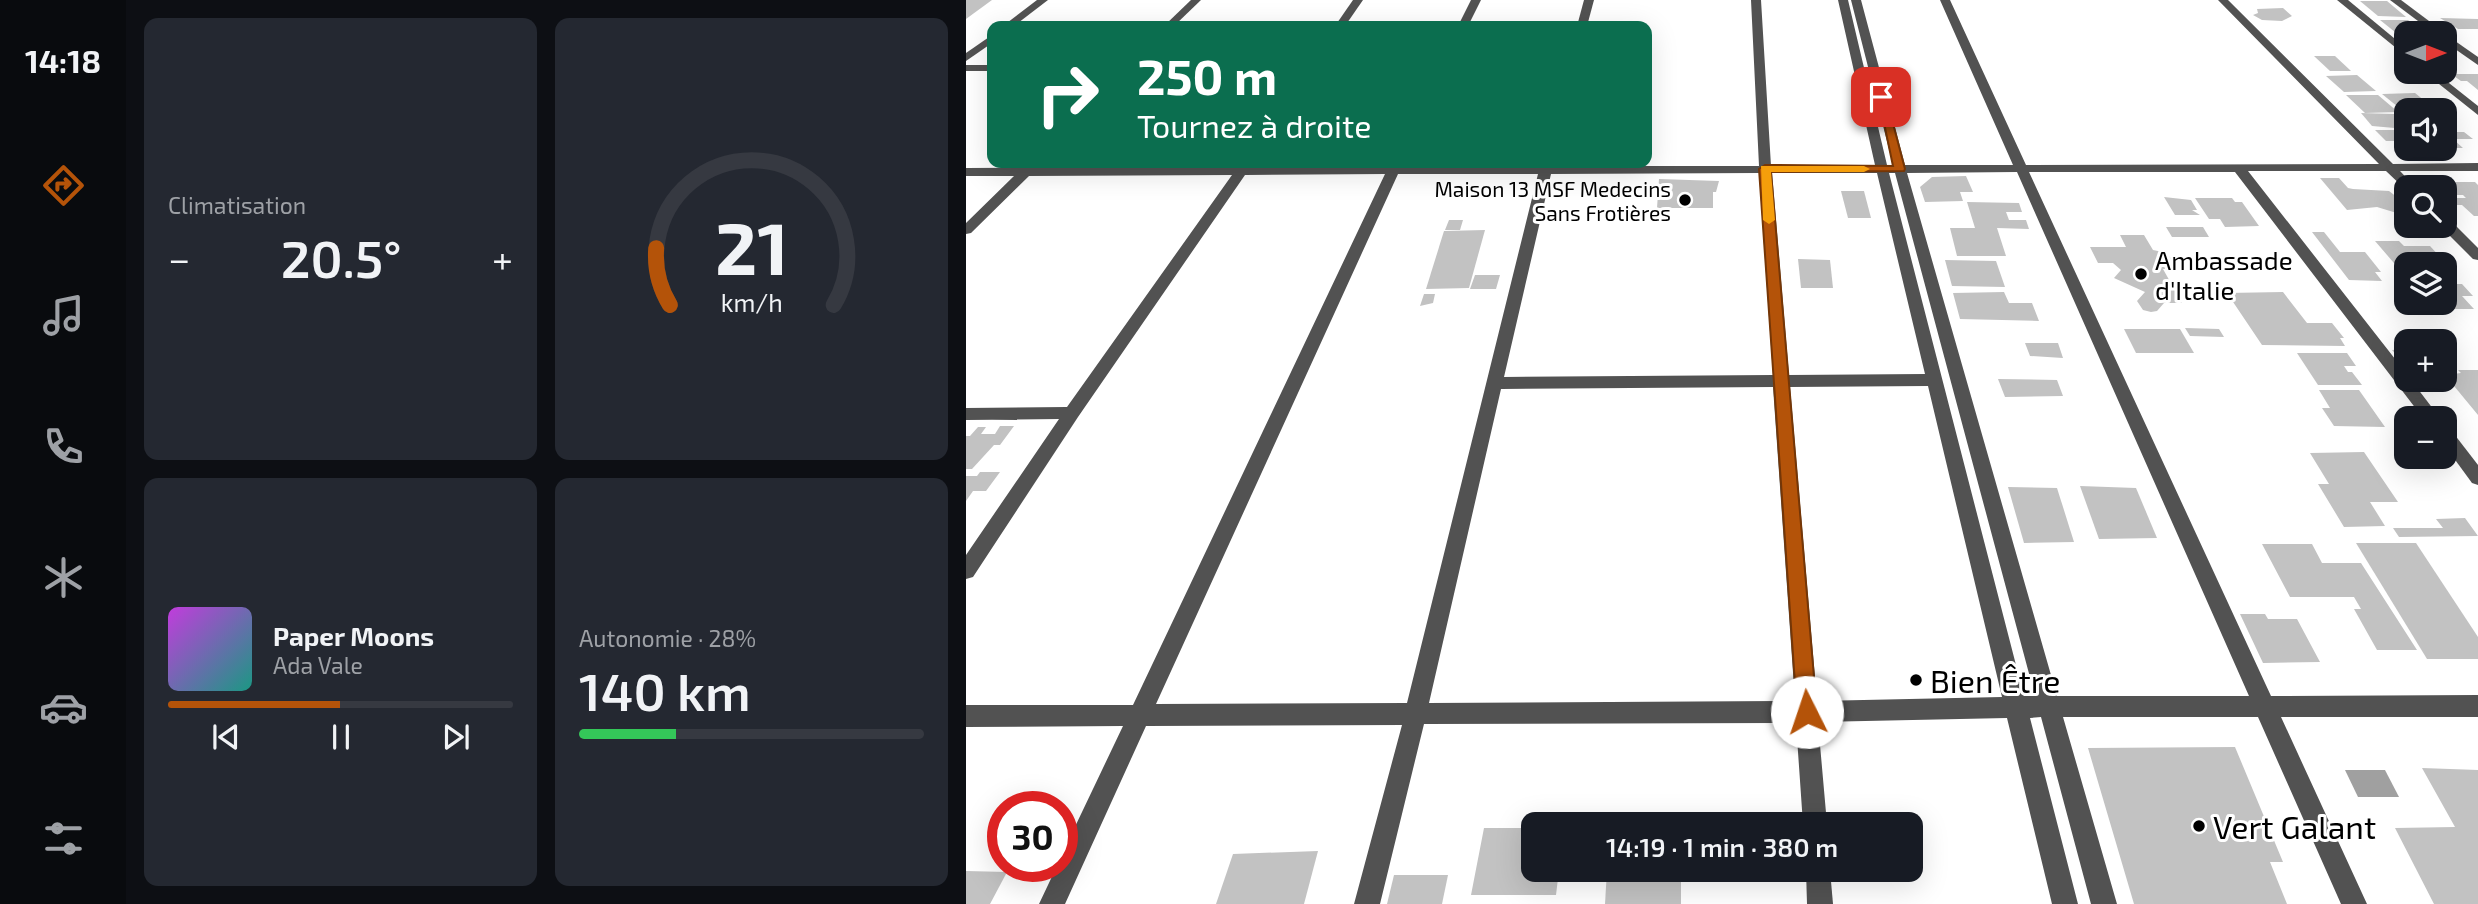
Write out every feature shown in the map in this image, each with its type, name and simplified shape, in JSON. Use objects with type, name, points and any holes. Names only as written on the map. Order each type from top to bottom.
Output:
[{"type":"street","points":[[1015,21],[1043,0]]},
{"type":"street","points":[[1174,21],[1196,0]]},
{"type":"street","points":[[1343,21],[1358,0]]},
{"type":"street","points":[[1466,21],[1476,0]]},
{"type":"street","points":[[1584,21],[1589,0]]},
{"type":"street","points":[[1756,0],[1765,169],[1814,812]]},
{"type":"street","points":[[1843,0],[2104,904]]},
{"type":"street","points":[[1856,0],[1935,380],[2065,904]]},
{"type":"street","points":[[1945,0],[2354,904]]},
{"type":"street","points":[[2223,0],[2397,175]]},
{"type":"street","points":[[2342,0],[2394,43]]},
{"type":"street","points":[[2395,0],[2424,21]]},
{"type":"street","points":[[966,58],[987,42]]},
{"type":"street","points":[[2457,46],[2478,62]]},
{"type":"street","points":[[966,68],[987,68]]},
{"type":"street","points":[[2444,84],[2478,112]]},
{"type":"street","points":[[1652,167],[2478,167]]},
{"type":"street","points":[[966,172],[1200,168]]},
{"type":"street","points":[[966,571],[1072,413],[1243,168]]},
{"type":"street","points":[[1052,904],[1395,168]]},
{"type":"street","points":[[1367,904],[1416,712],[1546,168]]},
{"type":"street","points":[[2239,168],[2423,406]]},
{"type":"street","points":[[966,230],[1025,172]]},
{"type":"street","points":[[2457,235],[2478,256]]},
{"type":"street","points":[[1494,383],[1935,380]]},
{"type":"street","points":[[966,414],[1072,413]]},
{"type":"street","points":[[2457,450],[2478,478]]},
{"type":"street","points":[[966,716],[2478,706]]},
{"type":"street","points":[[1819,882],[1821,904]]},
{"type":"shaded area","points":[[2345,770],[2385,770],[2399,797],[2358,797]]},
{"type":"building","points":[[966,0],[992,0],[966,19]]},
{"type":"building","points":[[2360,1],[2387,1],[2406,17],[2378,16]]},
{"type":"building","points":[[2283,8],[2292,16],[2282,21],[2262,20],[2253,15],[2258,13],[2257,9]]},
{"type":"building","points":[[2440,18],[2478,19],[2478,29],[2458,29],[2457,21],[2445,21]]},
{"type":"building","points":[[2380,20],[2409,21],[2394,21],[2394,31]]},
{"type":"building","points":[[2314,56],[2335,56],[2351,71],[2330,71]]},
{"type":"building","points":[[2457,74],[2478,74],[2478,90],[2467,81],[2461,81]]},
{"type":"building","points":[[2357,75],[2376,91],[2344,92],[2326,76]]},
{"type":"building","points":[[2415,93],[2421,98],[2394,98],[2394,104],[2382,94]]},
{"type":"building","points":[[2346,95],[2378,95],[2394,109],[2394,112],[2365,113]]},
{"type":"building","points":[[2361,113],[2394,114],[2394,128],[2372,126]]},
{"type":"building","points":[[2375,130],[2394,130],[2394,141],[2386,141]]},
{"type":"building","points":[[2457,132],[2464,132],[2473,139],[2457,139]]},
{"type":"building","points":[[1966,176],[1973,192],[1960,192],[1963,201],[1925,202],[1920,187],[1932,177]]},
{"type":"building","points":[[2320,178],[2339,178],[2348,188],[2389,191],[2394,195],[2394,212],[2377,207],[2347,210]]},
{"type":"building","name":"Maison 13 MSF Medecins Sans Frotières","points":[[1659,179],[1719,181],[1716,192],[1713,192],[1713,208],[1657,208]]},
{"type":"building","points":[[2457,182],[2475,182],[2478,185],[2478,216],[2474,216],[2462,205],[2457,205],[2457,198],[2466,198],[2457,195]]},
{"type":"building","points":[[1841,191],[1864,191],[1871,218],[1848,218]]},
{"type":"building","points":[[2164,197],[2191,200],[2197,210],[2192,210],[2200,215],[2175,215]]},
{"type":"building","points":[[2195,198],[2232,198],[2235,202],[2242,202],[2259,226],[2225,227],[2220,219],[2209,219]]},
{"type":"building","points":[[1967,202],[2019,203],[2022,212],[2006,212],[2009,220],[2026,220],[2029,229],[1997,228],[2006,256],[1957,256],[1950,228],[1975,228]]},
{"type":"building","points":[[1449,220],[1463,220],[1460,230],[1445,230]]},
{"type":"building","points":[[2166,227],[2203,227],[2209,237],[2172,237]]},
{"type":"building","points":[[1485,230],[1469,288],[1426,289],[1444,231]]},
{"type":"building","points":[[2312,232],[2324,232],[2340,252],[2365,252],[2381,272],[2375,272],[2382,281],[2349,280]]},
{"type":"building","points":[[2120,235],[2144,235],[2153,250],[2163,252],[2174,260],[2175,266],[2163,269],[2182,303],[2164,303],[2157,311],[2143,310],[2137,301],[2145,292],[2114,278],[2121,270],[2113,263],[2098,263],[2090,247],[2126,247]]},
{"type":"building","points":[[2375,241],[2399,241],[2404,246],[2430,246],[2436,252],[2394,252],[2394,263]]},
{"type":"building","points":[[1798,259],[1830,260],[1833,288],[1801,288]]},
{"type":"building","points":[[1945,260],[1996,261],[2005,287],[1952,286]]},
{"type":"building","points":[[1475,275],[1500,275],[1496,289],[1470,289]]},
{"type":"building","points":[[2457,284],[2462,284],[2473,296],[2462,296],[2474,309],[2457,309]]},
{"type":"building","points":[[2004,292],[2009,303],[2032,303],[2039,321],[1960,319],[1953,293]]},
{"type":"building","points":[[2283,292],[2307,323],[2332,323],[2344,338],[2340,338],[2345,346],[2262,345],[2227,293]]},
{"type":"building","points":[[1424,294],[1435,294],[1433,303],[1420,306]]},
{"type":"building","points":[[2185,328],[2219,329],[2224,337],[2190,336]]},
{"type":"building","points":[[2124,329],[2180,329],[2194,353],[2136,353]]},
{"type":"building","points":[[2025,343],[2058,343],[2063,358],[2030,356]]},
{"type":"building","points":[[2297,353],[2347,353],[2356,366],[2344,366],[2362,385],[2318,385]]},
{"type":"building","points":[[2458,370],[2478,370],[2478,415],[2457,390],[2457,374],[2461,373]]},
{"type":"building","points":[[1998,379],[2057,380],[2063,396],[2005,397]]},
{"type":"building","points":[[2319,390],[2359,390],[2385,427],[2334,426],[2322,408],[2330,408]]},
{"type":"building","points":[[1000,426],[1014,426],[1000,445],[994,445],[972,469],[966,469],[966,436],[970,436],[978,427],[986,427],[981,434],[995,434]]},
{"type":"building","points":[[2364,452],[2398,502],[2370,502],[2385,526],[2344,527],[2318,484],[2329,484],[2310,453]]},
{"type":"building","points":[[980,472],[1000,472],[986,491],[973,491],[966,501],[966,476],[977,476]]},
{"type":"building","points":[[2080,486],[2136,488],[2157,538],[2099,539]]},
{"type":"building","points":[[2008,487],[2057,488],[2074,542],[2024,543]]},
{"type":"building","points":[[2465,518],[2478,536],[2399,537],[2393,528],[2443,528],[2436,519]]},
{"type":"building","points":[[2356,543],[2416,543],[2478,637],[2478,659],[2427,659]]},
{"type":"building","points":[[2262,544],[2312,544],[2322,563],[2361,563],[2417,650],[2377,650],[2354,609],[2361,609],[2354,597],[2290,597]]},
{"type":"building","points":[[2240,614],[2265,614],[2268,619],[2297,619],[2320,662],[2263,663]]},
{"type":"building","points":[[2235,747],[2283,862],[2270,862],[2287,904],[2134,904],[2088,748]]},
{"type":"building","points":[[2422,768],[2478,770],[2478,904],[2434,904],[2395,828],[2455,827]]},
{"type":"building","points":[[1484,828],[1521,828],[1521,882],[1558,882],[1556,895],[1471,895]]},
{"type":"building","points":[[1318,851],[1304,904],[1216,904],[1233,854]]},
{"type":"building","points":[[966,871],[987,872],[987,882],[1002,882],[990,904],[966,904]]},
{"type":"building","points":[[1394,875],[1448,875],[1442,904],[1387,904]]},
{"type":"building","points":[[1606,882],[1681,882],[1681,904],[1605,904]]},
{"type":"slow traffic","points":[[1769,220],[1765,169],[1864,169]]},
{"type":"place","name":"Maison 13 MSF Medecins Sans Frotières","points":[[1685,200]]},
{"type":"place","name":"Ambassade d'Italie","points":[[2141,274]]},
{"type":"place","name":"Bien Être","points":[[1916,680]]},
{"type":"place","name":"Vert Galant","points":[[2199,826]]},
{"type":"route","points":[[1807,712],[1765,169],[1900,169],[1881,97]]}]
